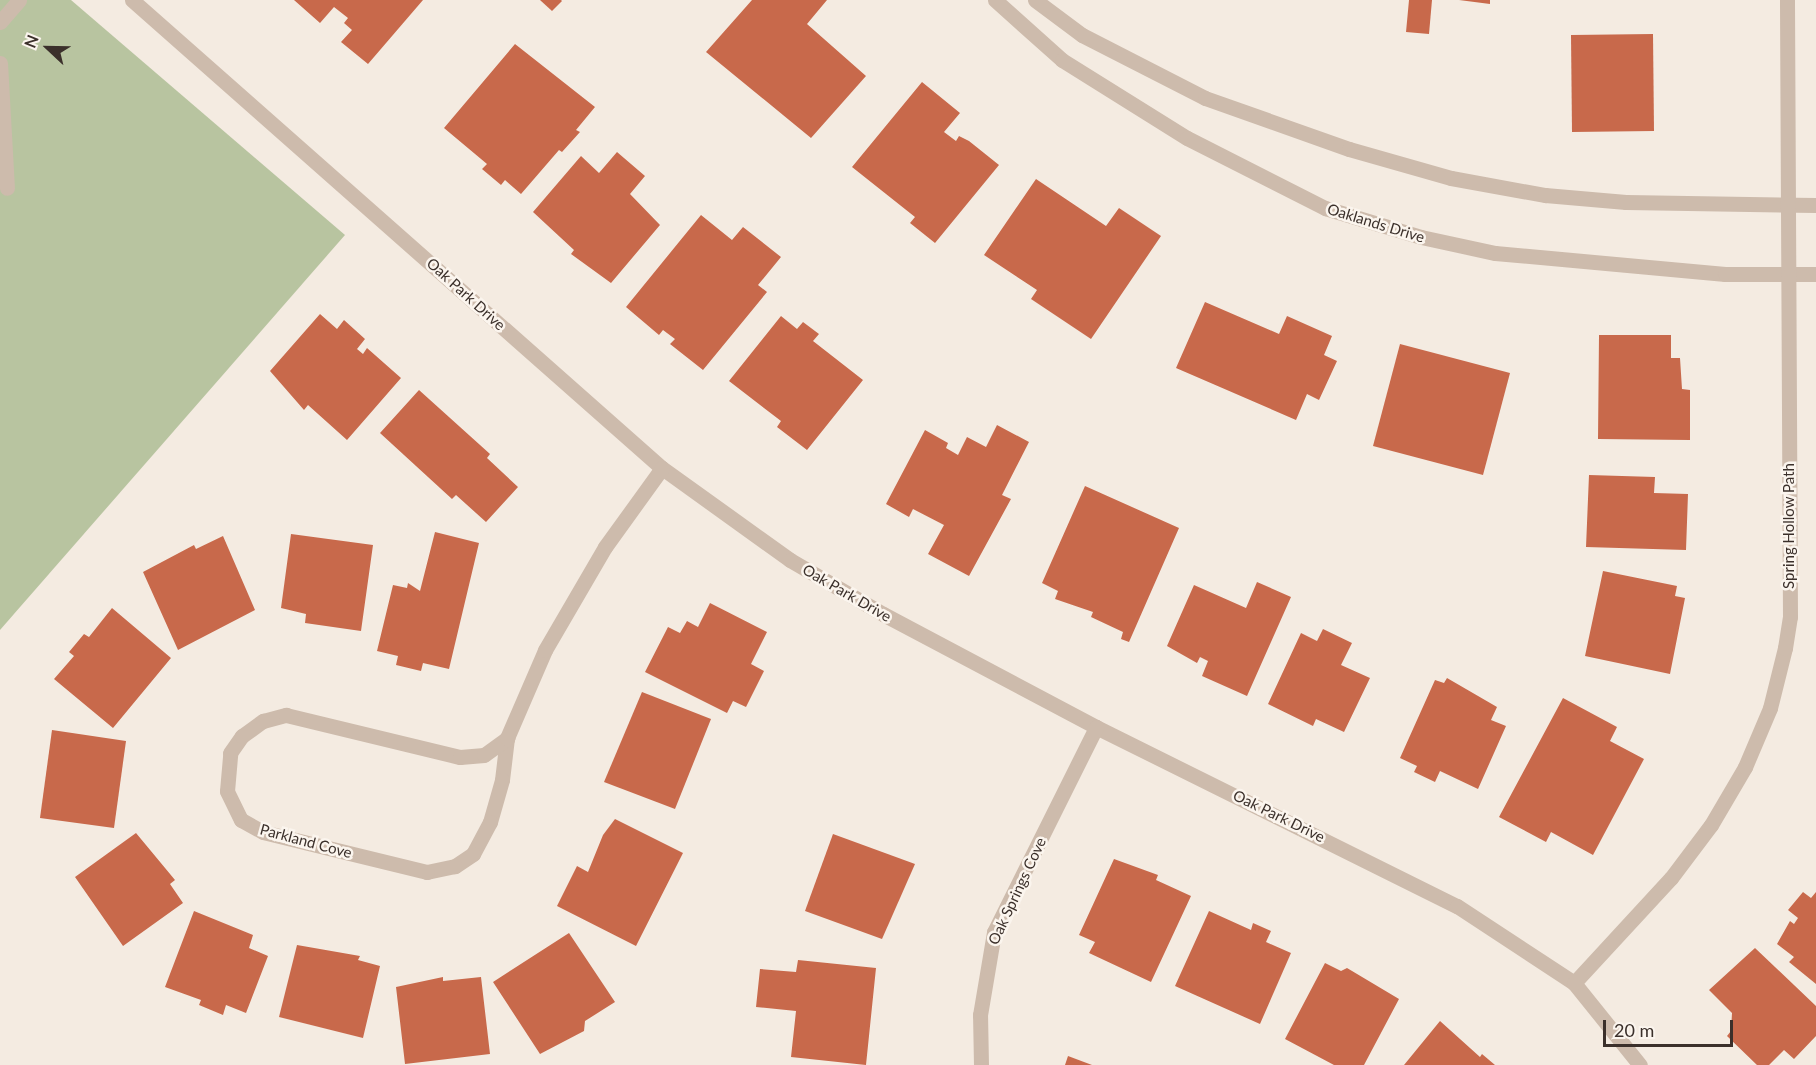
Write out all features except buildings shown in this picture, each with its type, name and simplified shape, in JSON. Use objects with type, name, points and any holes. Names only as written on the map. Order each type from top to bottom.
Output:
[{"type":"street","points":[[0,22],[19,0]]},
{"type":"street","name":"Oak Park Drive","points":[[132,0],[662,468],[790,560],[883,614],[1096,727],[1458,906],[1574,983],[1622,1038],[1640,1065]]},
{"type":"street","name":"Oaklands Drive","points":[[995,0],[1062,60],[1187,138],[1325,208],[1421,237],[1495,253],[1725,274],[1816,274]]},
{"type":"street","points":[[1035,0],[1092,40],[1205,98],[1349,149],[1452,178],[1545,195],[1626,202],[1816,205]]},
{"type":"street","name":"Spring Hollow Path","points":[[1574,983],[1671,878],[1711,825],[1745,767],[1770,708],[1790,617],[1786,205],[1787,0]]},
{"type":"street","points":[[0,63],[7,188]]},
{"type":"street","name":"Parkland Cove","points":[[507,738],[484,755],[460,757],[286,715],[263,721],[242,736],[230,753],[227,791],[241,820],[263,832],[427,872],[455,867],[473,854],[490,822],[502,780],[507,738],[545,650],[605,547],[662,468]]},
{"type":"street","name":"Oak Springs Cove","points":[[981,1065],[980,1015],[994,932],[1096,727]]},
{"type":"green space","points":[[0,0],[71,0],[345,235],[0,630]]}]
